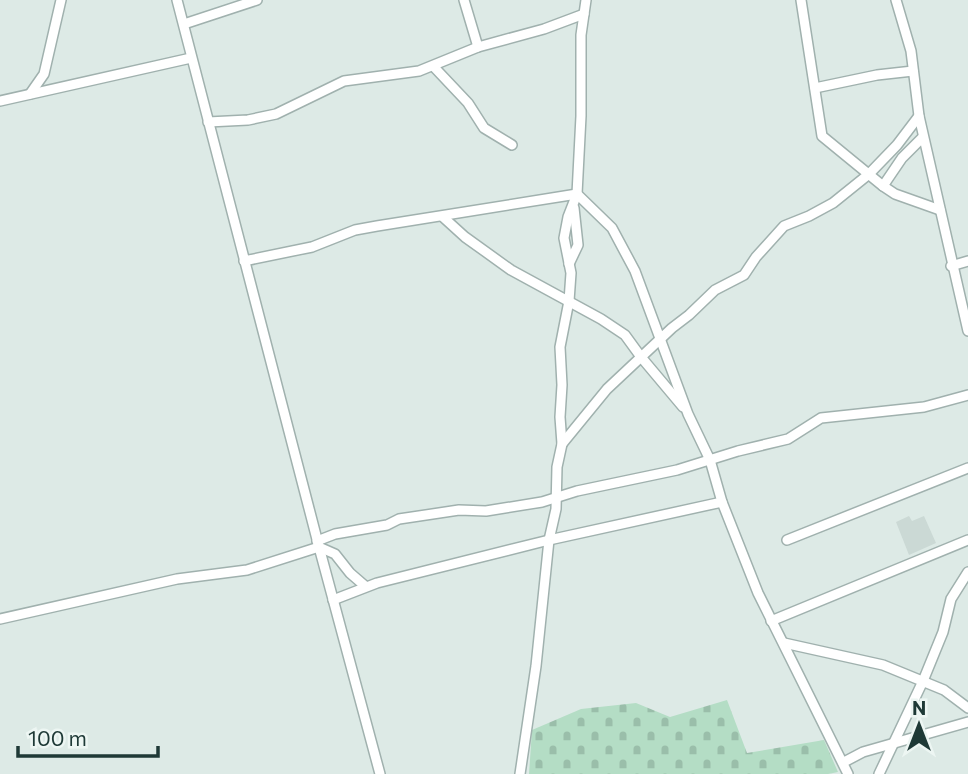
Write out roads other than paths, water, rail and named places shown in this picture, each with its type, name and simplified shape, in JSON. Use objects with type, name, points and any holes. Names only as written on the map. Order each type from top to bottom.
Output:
[{"type":"street","points":[[30,94],[44,74],[61,0]]},
{"type":"street","points":[[177,0],[380,774]]},
{"type":"street","points":[[184,24],[257,0]]},
{"type":"street","points":[[464,0],[478,47]]},
{"type":"street","points":[[520,774],[536,666],[549,540],[557,499],[557,467],[562,444],[559,417],[562,385],[560,347],[569,301],[569,264],[564,238],[568,217],[576,198],[582,117],[581,35],[586,0]]},
{"type":"street","points":[[801,0],[822,136],[895,194],[940,210]]},
{"type":"street","points":[[896,0],[911,51],[923,137],[951,266],[964,296],[968,331]]},
{"type":"street","points":[[208,122],[248,120],[276,114],[293,108],[344,80],[407,74],[434,66],[478,47],[544,29],[584,14]]},
{"type":"street","points":[[0,100],[191,58]]},
{"type":"street","points":[[434,66],[468,103],[484,128],[512,145]]},
{"type":"street","points":[[815,88],[877,75],[913,71]]},
{"type":"street","points":[[562,444],[598,398],[660,339],[715,290],[744,275],[760,252],[784,226],[826,207],[869,174],[897,145],[919,116]]},
{"type":"street","points":[[883,186],[902,158],[923,137]]},
{"type":"street","points":[[244,261],[312,247],[355,230],[576,198],[605,220],[635,271],[688,414],[710,460],[722,502],[771,621],[848,774]]},
{"type":"street","points":[[443,217],[465,237],[512,270],[625,335],[688,414]]},
{"type":"street","points":[[951,266],[968,261]]},
{"type":"street","points":[[0,619],[177,579],[247,570],[298,556],[335,534],[387,525],[400,519],[459,510],[486,511],[557,499],[577,491],[677,470],[788,439],[821,418],[924,407],[968,395]]},
{"type":"street","points":[[787,540],[968,468]]},
{"type":"street","points":[[333,600],[365,586],[549,540],[722,502]]},
{"type":"street","points":[[771,621],[968,540]]},
{"type":"street","points":[[318,544],[335,554],[365,586]]},
{"type":"street","points":[[878,774],[923,681],[943,632],[951,599],[968,572]]},
{"type":"street","points":[[784,643],[883,665],[964,701],[968,708]]},
{"type":"street","points":[[844,762],[863,752],[968,722]]}]
